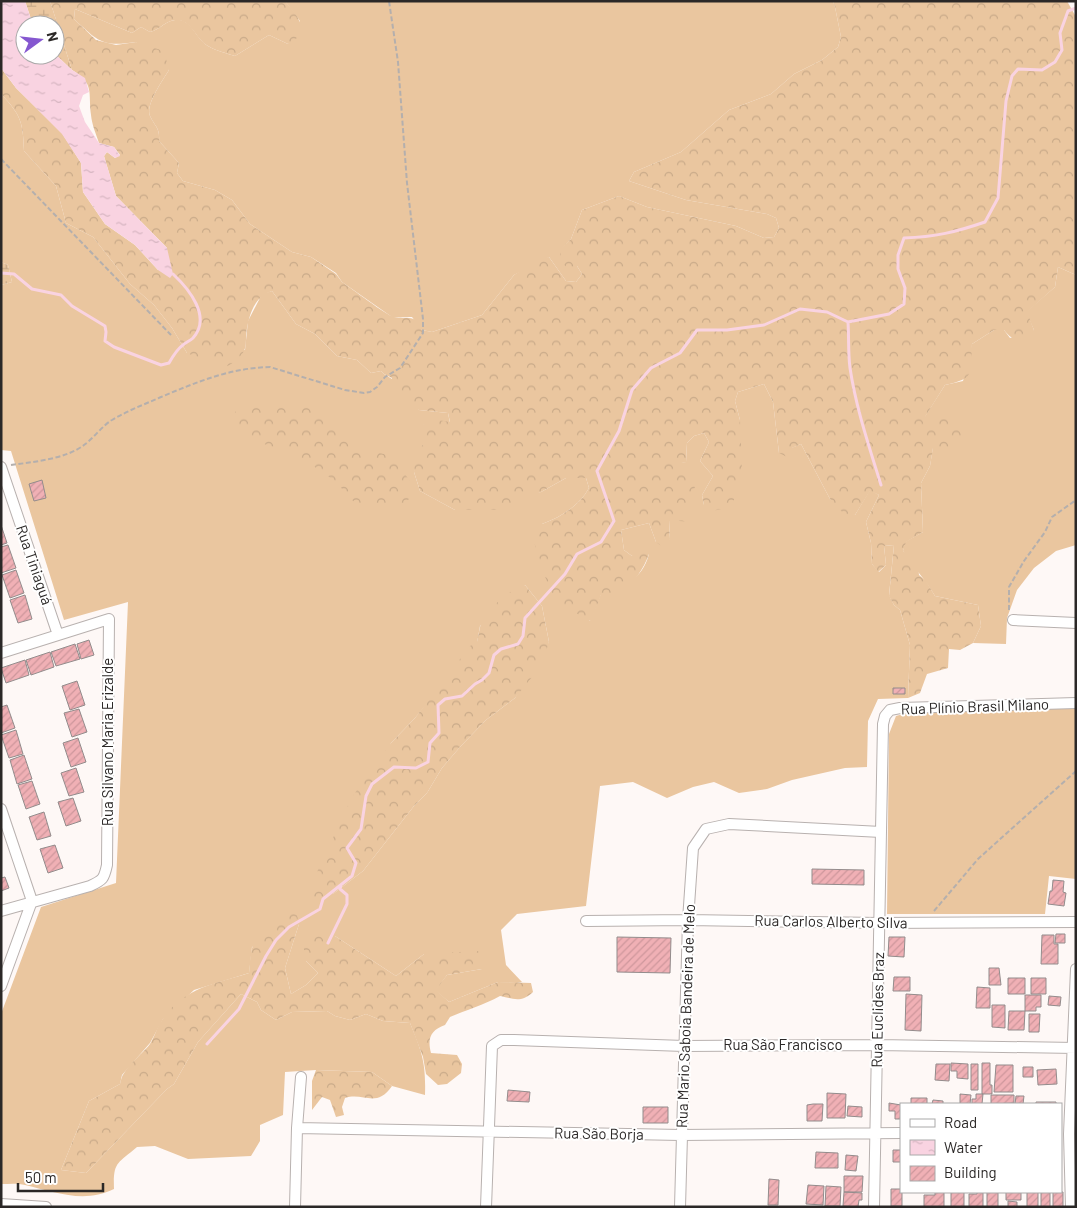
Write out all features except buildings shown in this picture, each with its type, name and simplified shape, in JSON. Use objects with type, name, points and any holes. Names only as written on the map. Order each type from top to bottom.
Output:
[{"type":"street","name":"Rua Tiniaguá","points":[[6,466],[58,635]]},
{"type":"street","name":"Rua Silvano Maria Erizalde","points":[[32,901],[100,881],[105,877],[107,866],[109,619],[58,635]]},
{"type":"street","points":[[1013,620],[1076,623]]},
{"type":"street","points":[[1,653],[58,635]]},
{"type":"street","name":"Rua Plínio Brasil Milano","points":[[883,724],[890,710],[900,708],[1076,703]]},
{"type":"street","name":"Rua Euclides Braz","points":[[874,1207],[883,724]]},
{"type":"street","points":[[1,809],[32,901],[1,986]]},
{"type":"street","name":"Rua Mario Saboia Bandeira de Melo","points":[[680,1207],[688,920],[693,848],[706,828],[729,824],[881,832]]},
{"type":"street","points":[[1,911],[32,901]]},
{"type":"street","name":"Rua Carlos Alberto Silva","points":[[586,921],[1076,922]]},
{"type":"street","points":[[1072,1207],[1069,1134],[1076,969]]},
{"type":"street","name":"Rua São Francisco","points":[[489,1132],[492,1046],[501,1040],[684,1046],[877,1045],[1074,1048]]},
{"type":"street","points":[[295,1207],[297,1128],[301,1077]]},
{"type":"street","name":"Rua São Borja","points":[[297,1128],[682,1135],[900,1133]]},
{"type":"street","points":[[486,1207],[489,1132]]},
{"type":"street","points":[[1,1204],[46,1207]]},
{"type":"path","points":[[6,466],[46,461],[82,447],[97,435],[109,421],[123,413],[208,377],[270,367],[345,390],[364,393],[378,387],[385,377],[400,368],[423,333],[423,319],[407,183],[398,62],[389,1]]},
{"type":"path","points":[[1,159],[171,335]]},
{"type":"path","points":[[1013,620],[1008,608],[1008,586],[1045,532],[1052,517],[1076,500]]},
{"type":"path","points":[[920,923],[938,907],[978,859],[1076,771]]},
{"type":"green space","points":[[25,1],[50,1],[54,15],[30,15]]},
{"type":"green space","points":[[50,1],[285,1],[298,18],[300,24],[301,29],[295,39],[288,44],[269,35],[235,56],[208,46],[186,23],[181,21],[175,20],[166,23],[150,32],[141,27],[132,33],[75,9],[74,19],[96,40],[116,45],[136,42],[164,51],[169,70],[155,93],[149,111],[158,130],[159,141],[179,163],[177,173],[183,181],[215,190],[232,200],[250,224],[292,252],[311,257],[336,274],[342,282],[376,307],[390,315],[415,319],[422,330],[432,332],[482,315],[514,275],[540,258],[549,257],[566,281],[576,282],[582,274],[577,266],[567,268],[560,260],[560,249],[571,239],[582,210],[619,196],[647,207],[736,226],[764,238],[774,237],[779,228],[776,218],[767,214],[686,200],[629,181],[634,172],[681,152],[729,110],[771,94],[794,74],[822,60],[838,47],[841,37],[833,1],[1067,1],[1076,17],[1076,275],[1058,267],[1055,287],[1027,312],[1034,330],[1029,338],[1015,339],[1004,330],[994,330],[972,344],[971,368],[967,377],[945,385],[925,417],[954,420],[962,436],[960,446],[952,451],[933,448],[930,466],[921,483],[923,532],[906,542],[903,551],[918,565],[919,575],[926,581],[935,596],[978,605],[981,626],[973,643],[960,650],[949,649],[948,668],[927,674],[920,693],[908,698],[910,645],[900,610],[894,605],[889,596],[894,545],[884,546],[886,565],[878,572],[872,564],[871,543],[866,522],[879,495],[870,491],[855,515],[844,514],[830,499],[801,444],[792,448],[789,458],[779,453],[773,402],[764,384],[738,392],[735,401],[740,420],[742,469],[732,507],[712,511],[704,505],[702,495],[713,476],[700,461],[709,442],[704,433],[694,436],[687,443],[686,462],[677,464],[696,485],[687,503],[690,522],[669,520],[670,539],[664,548],[656,542],[649,523],[621,530],[624,550],[632,556],[640,549],[649,554],[641,570],[630,584],[620,591],[601,595],[591,621],[553,601],[534,542],[542,524],[569,510],[585,494],[589,488],[586,478],[566,478],[541,492],[495,510],[455,510],[420,491],[414,472],[415,451],[423,445],[423,425],[432,419],[450,422],[448,413],[419,410],[401,403],[391,385],[392,378],[381,371],[371,373],[357,360],[337,356],[315,334],[296,324],[272,291],[260,298],[256,303],[248,322],[245,349],[240,357],[232,363],[223,368],[187,353],[172,328],[154,305],[130,284],[93,237],[66,223],[56,186],[24,151],[20,120],[1,94],[1,68],[16,88],[62,133],[81,163],[83,192],[105,224],[135,245],[158,270],[167,248],[116,196],[104,156],[107,152],[115,158],[120,155],[114,147],[99,143],[92,119],[89,89],[84,80],[72,70],[65,48],[65,15],[54,15]]},
{"type":"green space","points":[[285,1],[833,1],[841,37],[838,47],[822,60],[794,74],[771,94],[729,110],[681,152],[634,172],[629,181],[686,200],[767,214],[776,218],[779,228],[774,237],[764,238],[736,226],[647,207],[619,196],[582,210],[571,239],[560,250],[577,266],[582,274],[576,282],[566,281],[549,257],[514,275],[482,315],[432,332],[422,330],[412,317],[392,317],[342,282],[336,273],[311,257],[292,252],[250,224],[232,200],[215,190],[183,181],[177,173],[179,163],[159,141],[158,130],[149,111],[155,93],[169,70],[136,42],[115,44],[102,41],[89,33],[74,19],[75,9],[132,33],[141,27],[150,32],[166,23],[181,20],[186,22],[208,46],[235,56],[269,35],[288,44],[300,21]]},
{"type":"green space","points":[[65,48],[72,70],[65,63]]},
{"type":"green space","points":[[1,94],[20,120],[24,151],[56,186],[66,223],[93,237],[130,284],[154,305],[172,328],[187,353],[245,350],[248,321],[262,294],[272,291],[296,324],[315,334],[337,356],[357,360],[371,373],[381,371],[392,379],[419,410],[448,413],[450,423],[423,425],[423,445],[414,472],[420,491],[455,510],[541,492],[566,478],[586,478],[589,488],[580,500],[563,514],[542,524],[590,621],[601,594],[637,576],[646,563],[649,554],[632,556],[624,550],[621,530],[649,523],[656,542],[670,539],[669,520],[677,463],[686,462],[687,443],[694,436],[704,433],[709,442],[700,461],[713,476],[702,495],[704,505],[740,420],[735,401],[738,392],[764,384],[773,402],[779,453],[801,444],[830,499],[855,515],[870,490],[879,495],[866,522],[871,543],[872,564],[879,572],[886,565],[884,546],[894,545],[889,595],[894,605],[900,610],[910,645],[908,698],[878,699],[868,721],[867,767],[845,768],[792,780],[767,789],[739,793],[714,782],[693,787],[667,798],[633,782],[600,786],[586,906],[517,914],[501,930],[506,965],[522,982],[498,982],[449,1002],[435,990],[447,975],[482,969],[424,954],[396,976],[335,936],[306,961],[318,973],[306,985],[291,994],[285,968],[299,924],[252,947],[249,973],[194,990],[163,1019],[150,1043],[122,1075],[120,1084],[89,1101],[61,1170],[86,1173],[174,1084],[198,1042],[241,994],[257,1002],[261,1010],[276,1020],[292,1012],[327,1011],[335,1016],[350,1020],[366,1014],[383,1021],[410,1023],[422,1058],[425,1074],[425,1095],[392,1086],[372,1072],[316,1070],[285,1072],[283,1115],[260,1125],[260,1141],[251,1156],[188,1159],[155,1146],[137,1147],[118,1164],[114,1173],[114,1189],[92,1196],[58,1193],[22,1184],[1,1184],[1,1014],[41,907],[116,883],[128,602],[64,620],[11,451],[1,450],[1,285],[12,282],[8,265],[1,262]],"holes":[[[525,585],[542,606],[549,642],[515,698],[486,720],[460,747],[442,768],[427,793],[414,806],[363,871],[333,894],[391,743],[415,718],[477,643],[480,626]]]},
{"type":"green space","points":[[1,262],[8,265],[12,282],[1,285]]},
{"type":"green space","points":[[1058,267],[1076,275],[1076,545],[1056,551],[1034,568],[1017,590],[1007,618],[1006,644],[973,643],[981,626],[978,605],[935,596],[903,551],[905,542],[923,532],[921,483],[930,466],[933,447],[924,418],[945,385],[963,381],[972,344],[994,330],[1004,330],[1010,338],[1034,330],[1026,312],[1055,287]]},
{"type":"green space","points":[[247,402],[273,405],[290,403],[308,407],[316,411],[342,438],[375,452],[393,456],[413,486],[407,502],[398,506],[370,506],[353,501],[335,481],[299,456],[241,436],[234,430],[234,417],[236,410]]},
{"type":"green space","points":[[525,585],[542,606],[549,642],[541,666],[515,698],[486,720],[460,747],[442,768],[427,793],[414,806],[363,871],[333,894],[323,909],[314,911],[310,903],[311,885],[352,797],[391,743],[415,718],[470,646],[477,642],[480,627],[487,614],[505,596]]},
{"type":"green space","points":[[1076,708],[1076,879],[1049,876],[1045,914],[887,914],[889,734],[896,716],[914,711]]},
{"type":"green space","points":[[288,912],[297,915],[299,924],[285,968],[291,994],[306,985],[318,973],[306,961],[303,944],[317,935],[335,936],[396,976],[424,954],[477,951],[494,956],[482,969],[447,975],[436,990],[449,1002],[498,982],[531,983],[533,992],[521,999],[500,996],[450,1017],[445,1025],[436,1029],[430,1039],[431,1053],[457,1055],[462,1064],[461,1073],[447,1084],[438,1085],[426,1074],[423,1057],[410,1023],[383,1021],[366,1014],[350,1020],[335,1016],[327,1011],[292,1012],[276,1020],[261,1010],[257,1002],[241,994],[198,1042],[174,1084],[86,1173],[61,1170],[89,1101],[120,1084],[128,1067],[150,1044],[162,1020],[180,1000],[201,988],[249,973],[251,951],[255,941],[268,926]]},
{"type":"green space","points":[[316,1070],[372,1072],[392,1086],[381,1097],[345,1098],[342,1107],[344,1115],[336,1117],[330,1100],[322,1097],[312,1110],[312,1081]]},
{"type":"water","points":[[1,1],[25,1],[30,15],[15,15],[15,65],[65,65],[65,63],[85,78],[89,92],[83,95],[79,106],[85,122],[99,143],[114,147],[120,156],[115,158],[107,152],[104,156],[116,196],[167,248],[173,274],[170,278],[158,270],[135,245],[105,224],[83,192],[81,163],[62,134],[16,88],[1,68]]},
{"type":"waterway","points":[[207,1044],[239,1009],[276,940],[289,927],[320,909],[323,899],[352,876],[356,863],[347,848],[361,829],[366,796],[372,784],[394,767],[416,768],[428,762],[430,743],[439,733],[438,705],[445,699],[462,696],[482,680],[489,673],[494,655],[501,649],[518,644],[523,636],[525,618],[565,574],[577,554],[601,542],[614,521],[597,471],[619,431],[632,390],[651,368],[680,353],[697,330],[727,330],[764,325],[800,309],[827,312],[848,322],[889,314],[904,304],[905,288],[898,269],[898,255],[904,238],[945,233],[985,222],[998,198],[1006,101],[1012,76],[1018,69],[1042,70],[1055,62],[1062,50],[1060,33],[1068,11],[1076,8]]},
{"type":"waterway","points":[[1,273],[14,274],[32,289],[61,295],[72,306],[105,326],[105,341],[114,347],[161,365],[169,363],[179,349],[193,338],[198,330],[200,321],[199,312],[191,295],[173,274]]},
{"type":"waterway","points":[[848,322],[849,362],[856,398],[881,485]]},
{"type":"waterway","points":[[328,943],[347,904],[347,895],[340,889],[341,885]]}]
